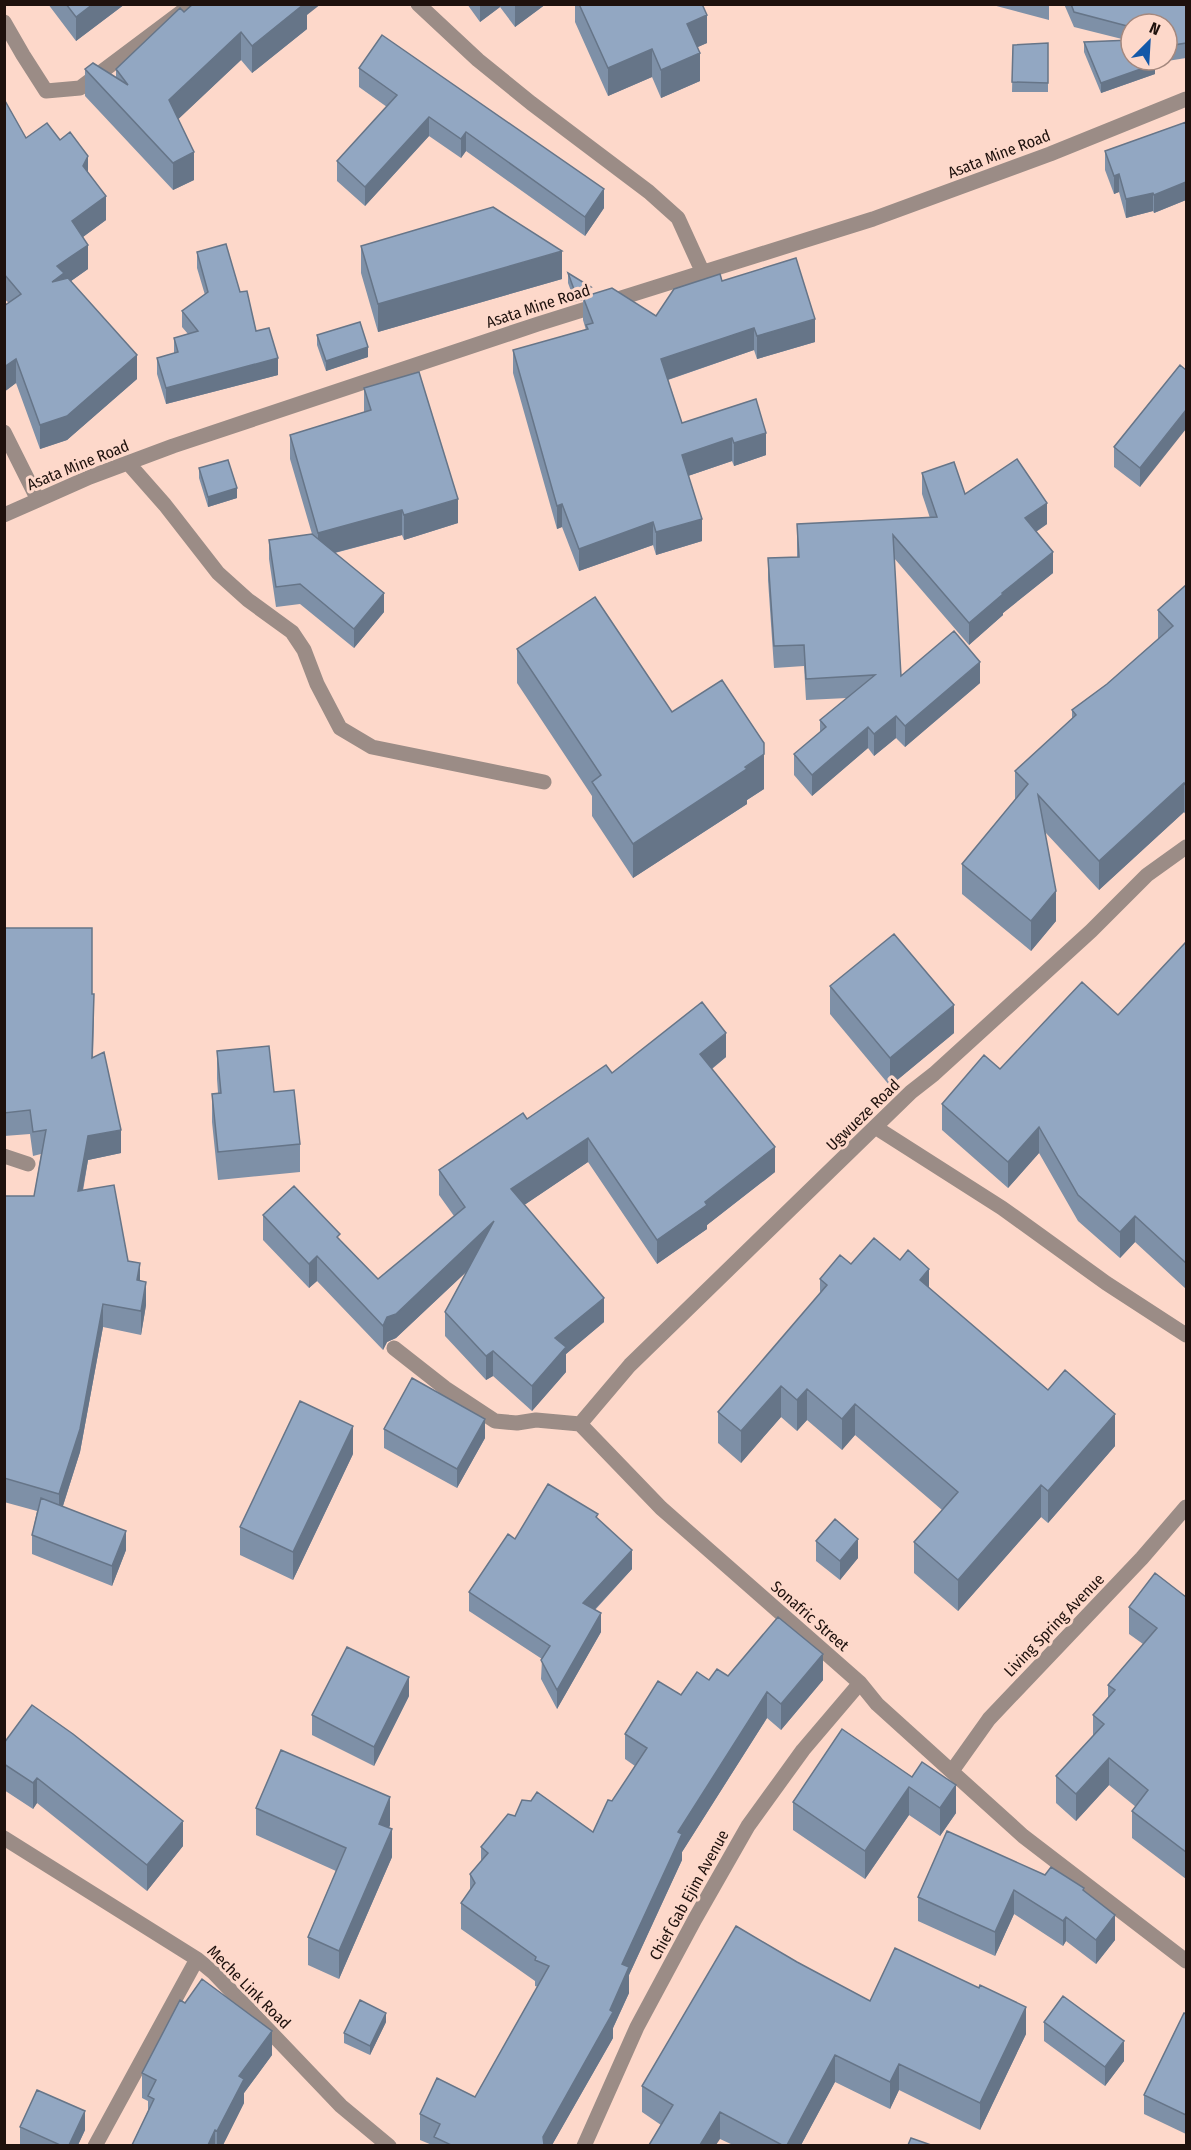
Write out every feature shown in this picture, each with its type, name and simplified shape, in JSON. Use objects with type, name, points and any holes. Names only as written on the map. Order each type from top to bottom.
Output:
[{"type":"street","points":[[4,22],[46,91],[80,88],[192,4]]},
{"type":"street","points":[[418,4],[478,60],[649,192],[678,218],[703,273]]},
{"type":"street","name":"Asata Mine Road","points":[[4,516],[90,477],[173,446],[538,324],[862,223],[961,188],[1186,99]]},
{"type":"street","points":[[4,432],[38,500]]},
{"type":"street","points":[[128,463],[165,505],[218,573],[248,600],[292,632],[304,650],[317,684],[340,728],[372,747],[544,782]]},
{"type":"street","name":"Ugwueze Road","points":[[580,1424],[630,1365],[911,1092],[934,1074],[1091,931],[1147,875],[1186,847]]},
{"type":"street","points":[[875,1127],[1002,1208],[1106,1282],[1186,1335]]},
{"type":"street","points":[[4,1156],[28,1164]]},
{"type":"street","points":[[394,1348],[445,1388],[495,1421],[517,1423],[536,1420],[580,1424]]},
{"type":"street","name":"Sonafric Street","points":[[580,1424],[662,1508],[860,1683],[877,1704],[1023,1836],[1186,1961]]},
{"type":"street","name":"Living Spring Avenue","points":[[952,1771],[989,1719],[1142,1558],[1186,1507]]},
{"type":"street","name":"Chief Gab Ejim Avenue","points":[[584,2145],[637,2027],[748,1826],[803,1750],[860,1683]]},
{"type":"street","name":"Meche Link Road","points":[[4,1838],[197,1959],[214,1973],[341,2106],[390,2145]]},
{"type":"street","points":[[95,2145],[197,1959]]},
{"type":"building","points":[[66,4],[93,4],[76,17]]},
{"type":"building","points":[[193,4],[304,4],[252,46],[241,32],[169,100],[194,152],[173,163],[85,69],[93,63],[128,85],[116,69],[180,8],[184,12]]},
{"type":"building","points":[[579,4],[702,4],[707,15],[687,24],[700,53],[661,70],[652,49],[608,68]]},
{"type":"building","points":[[1071,4],[1186,5],[1186,43],[1179,44],[1179,12],[1119,12],[1119,24],[1074,12]]},
{"type":"building","points":[[382,35],[604,189],[585,217],[466,132],[461,139],[429,117],[365,187],[337,161],[397,95],[359,68]]},
{"type":"building","points":[[1119,41],[1119,72],[1132,72],[1101,83],[1084,42]]},
{"type":"building","points":[[1048,43],[1048,83],[1012,82],[1013,45]]},
{"type":"building","points":[[4,99],[26,138],[47,123],[60,140],[70,132],[88,156],[83,166],[106,196],[72,221],[88,245],[57,266],[64,273],[52,282],[68,278],[137,355],[67,416],[40,425],[16,359],[4,367],[4,306],[21,294],[4,274]]},
{"type":"building","points":[[1186,122],[1186,182],[1154,195],[1153,193],[1126,199],[1119,174],[1114,176],[1105,151]]},
{"type":"building","points":[[493,207],[562,251],[378,304],[361,246]]},
{"type":"building","points":[[226,244],[240,292],[247,291],[256,331],[269,328],[278,358],[166,388],[157,358],[178,352],[174,338],[198,331],[182,311],[208,292],[197,252]]},
{"type":"building","points":[[796,258],[815,319],[757,336],[754,328],[661,359],[682,423],[756,399],[766,433],[734,443],[732,438],[682,455],[702,519],[656,532],[653,522],[579,549],[562,504],[557,506],[513,350],[588,329],[586,325],[593,323],[583,297],[612,288],[656,316],[674,289],[720,274],[722,281]]},
{"type":"building","points":[[568,273],[591,287],[575,292]]},
{"type":"building","points":[[360,322],[368,347],[326,361],[317,335]]},
{"type":"building","points":[[1180,365],[1186,370],[1186,410],[1140,468],[1114,447]]},
{"type":"building","points":[[419,372],[458,499],[404,515],[402,510],[318,533],[290,435],[371,410],[364,388]]},
{"type":"building","points":[[1017,459],[1047,503],[1025,518],[1053,552],[969,623],[893,535],[901,676],[954,631],[980,662],[905,726],[896,716],[874,734],[868,727],[812,775],[794,754],[826,727],[820,720],[875,675],[806,679],[804,645],[774,646],[768,558],[799,557],[797,524],[937,517],[922,473],[954,462],[965,494]]},
{"type":"building","points":[[228,460],[237,488],[208,497],[199,468]]},
{"type":"building","points":[[312,534],[384,593],[354,629],[300,584],[276,587],[269,540]]},
{"type":"building","points":[[1186,585],[1186,786],[1184,783],[1099,861],[1038,795],[1056,891],[1031,921],[962,864],[1028,784],[1015,771],[1076,715],[1072,710],[1107,684],[1173,626],[1158,610]]},
{"type":"building","points":[[595,597],[672,712],[722,680],[764,743],[764,754],[745,767],[747,769],[633,844],[592,782],[601,775],[517,649]]},
{"type":"building","points":[[4,928],[92,928],[92,994],[94,994],[92,1058],[104,1052],[121,1130],[88,1136],[78,1191],[114,1185],[128,1261],[140,1263],[137,1280],[146,1282],[141,1311],[103,1304],[80,1429],[59,1494],[4,1478],[4,1196],[34,1196],[46,1130],[33,1132],[30,1110],[4,1113]]},
{"type":"building","points":[[894,934],[954,1005],[890,1058],[830,986]]},
{"type":"building","points":[[1186,942],[1186,1263],[1135,1216],[1120,1232],[1078,1195],[1039,1127],[1008,1162],[942,1104],[984,1055],[1000,1069],[1082,982],[1118,1015]]},
{"type":"building","points":[[702,1002],[726,1033],[700,1054],[775,1147],[705,1202],[707,1205],[657,1240],[588,1138],[511,1189],[604,1298],[555,1338],[566,1347],[532,1386],[493,1351],[486,1356],[445,1312],[494,1221],[396,1314],[387,1317],[383,1326],[317,1256],[309,1264],[263,1215],[294,1186],[340,1234],[337,1237],[378,1279],[465,1207],[439,1170],[523,1113],[527,1119],[606,1065],[612,1073]]},
{"type":"building","points":[[269,1046],[274,1092],[294,1090],[300,1144],[218,1152],[212,1094],[221,1093],[217,1051]]},
{"type":"building","points":[[874,1238],[900,1260],[908,1250],[929,1269],[920,1280],[1048,1390],[1065,1370],[1115,1414],[1048,1491],[1041,1485],[958,1580],[914,1542],[958,1492],[855,1404],[842,1419],[807,1389],[797,1400],[781,1386],[741,1431],[718,1412],[827,1285],[820,1279],[840,1255],[851,1264]]},
{"type":"building","points":[[412,1378],[485,1419],[457,1469],[384,1429]]},
{"type":"building","points":[[300,1401],[353,1426],[293,1552],[240,1527]]},
{"type":"building","points":[[548,1484],[598,1514],[596,1517],[632,1550],[583,1603],[601,1613],[557,1690],[541,1660],[550,1646],[469,1592],[508,1534],[515,1539]]},
{"type":"building","points":[[41,1498],[126,1531],[112,1566],[32,1535]]},
{"type":"building","points":[[835,1519],[858,1539],[840,1561],[816,1541]]},
{"type":"building","points":[[1155,1573],[1186,1597],[1186,1852],[1132,1811],[1148,1790],[1109,1758],[1076,1794],[1056,1776],[1104,1724],[1093,1715],[1115,1690],[1108,1685],[1157,1628],[1129,1607]]},
{"type":"building","points":[[778,1617],[823,1654],[781,1704],[767,1692],[678,1832],[682,1834],[622,1964],[629,1967],[610,2010],[613,2012],[543,2137],[544,2145],[451,2145],[434,2137],[440,2124],[420,2114],[437,2078],[475,2097],[549,1966],[535,1960],[536,1957],[461,1903],[475,1883],[470,1874],[488,1853],[481,1847],[508,1814],[515,1816],[522,1800],[531,1801],[537,1792],[593,1832],[608,1800],[612,1801],[647,1748],[625,1734],[658,1681],[681,1695],[697,1672],[709,1680],[717,1669],[728,1676]]},
{"type":"building","points":[[347,1647],[409,1677],[374,1747],[312,1715]]},
{"type":"building","points":[[32,1705],[73,1734],[183,1821],[147,1865],[37,1778],[33,1783],[4,1764],[4,1743]]},
{"type":"building","points":[[842,1729],[912,1777],[922,1762],[956,1785],[940,1808],[909,1787],[865,1851],[793,1802]]},
{"type":"building","points":[[281,1750],[390,1797],[379,1824],[392,1829],[339,1951],[308,1937],[346,1848],[256,1808]]},
{"type":"building","points":[[947,1831],[1045,1875],[1051,1867],[1084,1888],[1083,1890],[1115,1915],[1096,1940],[1066,1917],[1063,1921],[1014,1890],[995,1932],[918,1897]]},
{"type":"building","points":[[736,1926],[870,2001],[895,1948],[979,1988],[980,1985],[1026,2007],[980,2103],[899,2064],[890,2082],[835,2055],[787,2145],[782,2145],[720,2112],[700,2145],[649,2145],[673,2105],[642,2086]]},
{"type":"building","points":[[202,1979],[272,2031],[239,2076],[244,2079],[208,2145],[132,2145],[154,2099],[148,2096],[156,2080],[142,2073],[180,2000],[185,2003]]},
{"type":"building","points":[[1063,1996],[1124,2041],[1105,2067],[1044,2022]]},
{"type":"building","points":[[360,2000],[386,2013],[370,2046],[344,2033]]},
{"type":"building","points":[[1184,2013],[1186,2014],[1186,2115],[1144,2095]]},
{"type":"building","points":[[37,2090],[85,2111],[69,2145],[60,2145],[20,2127]]},
{"type":"building","points":[[911,2138],[931,2145],[908,2145]]}]
